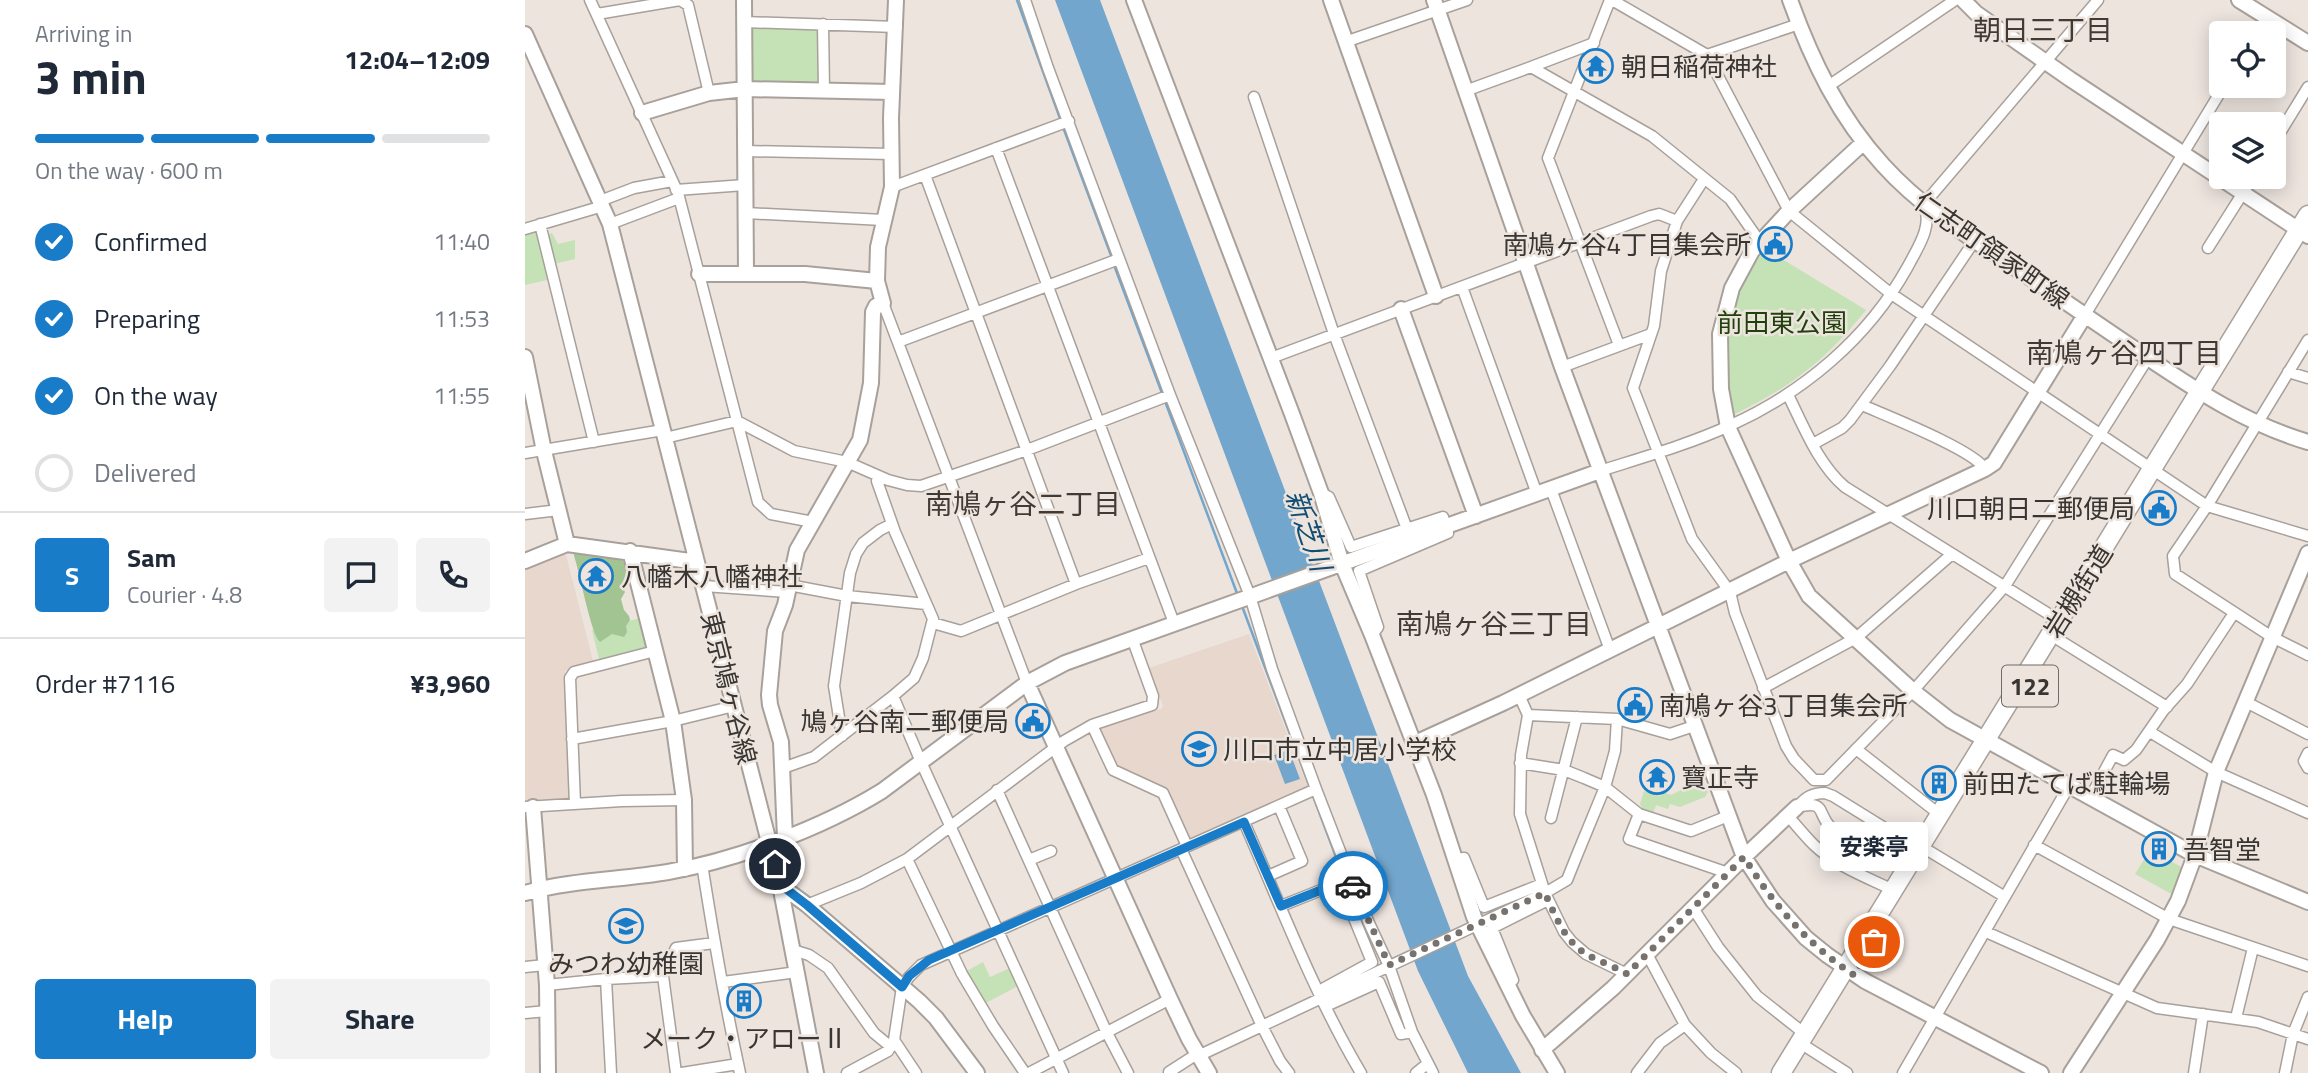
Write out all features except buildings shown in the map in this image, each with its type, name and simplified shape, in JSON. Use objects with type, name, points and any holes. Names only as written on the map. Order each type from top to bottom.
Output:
[{"type":"highway","name":"岩槻街道","points":[[1792,1073],[1807,1041],[1893,890],[1939,814],[2059,640],[2204,395],[2305,233],[2308,215]]},
{"type":"highway","name":"岩槻街道","points":[[1849,971],[1929,851],[2060,621],[2157,473]]},
{"type":"highway","name":"岩槻街道","points":[[1781,1073],[1807,1041]]},
{"type":"street","points":[[590,0],[676,190],[758,502],[771,514],[813,522]]},
{"type":"street","points":[[744,0],[745,273]]},
{"type":"street","points":[[896,0],[892,187],[878,247],[877,281],[883,303],[1027,683],[1170,999],[1197,1055],[1209,1073]]},
{"type":"street","points":[[1025,0],[1170,395],[1253,595],[1272,669],[1316,789],[1362,908],[1389,965],[1412,1032],[1430,1068],[1416,1073]]},
{"type":"street","points":[[1134,0],[1321,493],[1340,564],[1373,635],[1415,743],[1476,924],[1542,1050],[1557,1073]]},
{"type":"street","points":[[1331,0],[1436,296]]},
{"type":"street","points":[[1345,42],[1436,5],[1467,0]]},
{"type":"street","points":[[1619,345],[1548,158],[1611,0],[1707,55],[1789,211],[1891,293],[2207,506],[2308,536]]},
{"type":"street","name":"仁志町領家町線","points":[[1790,0],[1827,87],[1864,142],[1888,171],[1924,204],[2204,395],[2256,424],[2308,442]]},
{"type":"street","points":[[1827,87],[1955,0]]},
{"type":"street","points":[[1963,0],[1976,13],[2046,62],[2242,194],[2305,233]]},
{"type":"street","points":[[525,893],[685,869],[785,838],[861,804],[1027,683],[1050,670],[1087,654],[1728,427],[1788,396],[1851,342],[1891,293],[1925,230],[1928,220],[1924,204],[2098,0]]},
{"type":"street","points":[[2239,0],[2308,43]]},
{"type":"street","points":[[597,14],[685,1],[709,93]]},
{"type":"street","points":[[1436,5],[1524,263],[1744,857],[1758,881],[1788,919],[1806,938],[1849,971],[2041,1073]]},
{"type":"street","points":[[743,22],[897,27]]},
{"type":"street","points":[[823,24],[824,91]]},
{"type":"street","points":[[1707,55],[1799,24]]},
{"type":"street","name":"東京鳩ヶ谷線","points":[[525,34],[610,223],[781,885],[816,1073]]},
{"type":"street","points":[[1465,91],[1594,43]]},
{"type":"street","points":[[1531,67],[1652,136],[1730,199],[1760,242]]},
{"type":"street","points":[[2286,123],[2308,87]]},
{"type":"street","points":[[642,113],[709,93],[745,89],[892,92]]},
{"type":"street","points":[[1254,97],[1334,334],[1407,529]]},
{"type":"street","points":[[1415,743],[1994,463],[2217,98]]},
{"type":"street","points":[[892,187],[1069,121]]},
{"type":"street","points":[[1864,142],[1789,211],[1760,242],[1732,288],[1720,334],[1721,388],[1728,427],[1809,596],[1936,711],[2195,855],[2308,902]]},
{"type":"street","points":[[996,148],[1174,623]]},
{"type":"street","points":[[745,151],[892,154]]},
{"type":"street","points":[[925,175],[1076,584]]},
{"type":"street","points":[[1705,179],[1677,221],[1661,271],[1651,334],[1633,388],[1692,539],[1730,592],[1735,613],[1786,746],[1814,780],[1826,780],[1913,691],[2005,586],[2148,358]]},
{"type":"street","points":[[525,229],[601,203],[634,188],[676,190],[745,185]]},
{"type":"street","points":[[2209,248],[2245,189]]},
{"type":"street","points":[[610,223],[676,190]]},
{"type":"street","points":[[746,213],[883,220]]},
{"type":"street","points":[[1271,358],[1651,216],[1658,214],[1677,221]]},
{"type":"street","points":[[540,225],[594,442]]},
{"type":"street","points":[[1813,444],[1842,428],[1863,405],[1975,240]]},
{"type":"street","points":[[898,342],[1119,259]]},
{"type":"street","points":[[699,274],[805,274],[877,281]]},
{"type":"street","points":[[1462,287],[1610,650]]},
{"type":"street","points":[[785,838],[781,742],[770,705],[769,686],[775,632],[789,588],[797,550],[860,440],[871,383],[874,309],[883,303]]},
{"type":"street","points":[[1401,309],[1476,516]]},
{"type":"street","points":[[1562,367],[1651,334]]},
{"type":"street","points":[[2308,340],[2207,506],[2173,556],[2175,574],[2272,637],[2308,655]]},
{"type":"street","points":[[525,357],[567,544]]},
{"type":"street","points":[[2288,372],[2308,378]]},
{"type":"street","points":[[525,453],[737,421],[794,451],[847,462],[879,476],[913,486],[928,484],[1027,450],[1170,395]]},
{"type":"street","points":[[1788,396],[1833,477],[1845,487],[2060,621]]},
{"type":"street","points":[[1863,405],[1942,441],[1981,462],[1985,469]]},
{"type":"street","points":[[783,768],[814,757],[893,696],[914,678],[918,671],[933,623],[892,524],[877,481],[879,476]]},
{"type":"street","points":[[1321,493],[1329,497],[1351,547],[1443,517],[1447,526],[1448,533],[1359,571],[1378,627],[1373,635]]},
{"type":"street","points":[[525,514],[559,510]]},
{"type":"street","points":[[842,736],[834,686],[850,573],[863,543],[892,524]]},
{"type":"street","points":[[525,561],[567,544],[697,562]]},
{"type":"street","points":[[630,551],[673,721],[684,800],[685,869]]},
{"type":"street","points":[[2071,1073],[2169,919],[2195,855],[2216,772],[2272,637],[2303,580],[2308,553]]},
{"type":"street","points":[[1763,688],[1856,638],[1952,554]]},
{"type":"street","points":[[933,623],[961,631],[1076,584],[1149,558]]},
{"type":"street","points":[[703,586],[789,588],[926,604]]},
{"type":"street","points":[[2090,798],[2113,755],[2124,760],[2136,751],[2187,684],[2234,613]]},
{"type":"street","points":[[807,905],[861,883],[907,859],[1056,746],[1092,726],[1149,706],[1153,702],[1132,638]]},
{"type":"street","points":[[2059,640],[2167,707]]},
{"type":"street","points":[[575,804],[570,678],[574,672],[655,651]]},
{"type":"street","points":[[1519,695],[1528,715],[1520,763],[1520,814],[1545,892],[1564,932],[1573,942],[1586,954],[1627,974]]},
{"type":"street","points":[[893,696],[1063,1073]]},
{"type":"street","points":[[2246,702],[2308,734]]},
{"type":"street","points":[[572,739],[673,721],[734,706]]},
{"type":"street","points":[[1528,715],[1617,719],[1670,734],[1694,726]]},
{"type":"street","points":[[1551,818],[1577,717]]},
{"type":"street","points":[[1169,1072],[1197,1055],[1567,880],[1605,787],[1615,751],[1617,719]]},
{"type":"street","points":[[1092,726],[1113,770],[1163,793],[1262,1026],[1289,1073]]},
{"type":"street","points":[[2150,732],[2216,772],[2308,813]]},
{"type":"street","points":[[1856,749],[1939,814]]},
{"type":"street","points":[[2308,753],[2304,761],[2308,768]]},
{"type":"street","points":[[1520,763],[1564,770],[1605,787],[1639,814],[1691,831],[1728,816]]},
{"type":"street","points":[[1903,1073],[2069,786]]},
{"type":"street","points":[[847,1073],[858,1070],[888,1051],[892,1043],[902,987],[921,964],[1316,789]]},
{"type":"street","points":[[997,790],[1106,1031],[1128,1073]]},
{"type":"street","points":[[1542,1050],[1613,988],[1811,794],[1825,793],[1833,796],[1884,830],[1870,852],[1867,852],[1831,828],[1826,823],[1821,808]]},
{"type":"street","points":[[1821,808],[1833,796]]},
{"type":"street","points":[[548,1073],[547,985],[540,889],[529,807],[684,800]]},
{"type":"street","points":[[1793,811],[1808,804],[1821,808]]},
{"type":"street","points":[[1268,876],[1303,861],[1279,806]]},
{"type":"street","points":[[1793,811],[1815,846],[1825,854],[1893,890]]},
{"type":"street","points":[[1639,814],[1629,839],[1728,873]]},
{"type":"street","points":[[1244,822],[1322,998],[1344,1045],[1361,1073]]},
{"type":"street","points":[[2034,845],[2169,919],[2308,965]]},
{"type":"street","points":[[1029,860],[1051,851]]},
{"type":"street","points":[[1929,851],[2005,897]]},
{"type":"street","points":[[1456,859],[1464,858],[1483,907],[1545,892]]},
{"type":"street","points":[[907,859],[950,951],[993,1026],[1027,1073],[1170,999]]},
{"type":"street","points":[[682,1073],[739,1069],[714,943],[702,864]]},
{"type":"street","points":[[1281,906],[1321,890],[1330,892],[1352,883]]},
{"type":"street","points":[[781,885],[936,1018],[977,1073]]},
{"type":"street","points":[[1507,985],[1513,980],[1492,928],[1545,892]]},
{"type":"street","points":[[1322,998],[1372,962],[1352,913],[1362,908]]},
{"type":"street","points":[[1693,908],[1717,947],[1757,996],[1847,1073]]},
{"type":"street","points":[[1986,932],[2157,1008],[2236,1018],[2308,1039]]},
{"type":"street","points":[[676,1073],[663,976],[676,948],[714,943]]},
{"type":"street","points":[[2236,1018],[2253,948]]},
{"type":"street","points":[[793,950],[809,955],[828,968],[874,1033],[892,1043],[916,1073]]},
{"type":"street","points":[[1647,954],[1685,1025],[1711,1053],[1736,1073]]},
{"type":"street","points":[[525,967],[545,965]]},
{"type":"street","points":[[723,982],[797,972]]},
{"type":"street","points":[[547,985],[663,976]]},
{"type":"street","points":[[606,979],[611,1073]]},
{"type":"street","points":[[1322,998],[1379,982],[1401,1034],[1412,1032]]},
{"type":"street","points":[[2285,1073],[2293,1034],[2308,997]]},
{"type":"street","points":[[525,1013],[547,1011]]},
{"type":"street","points":[[2194,1073],[2203,1014]]},
{"type":"street","points":[[1637,1073],[1660,1043],[1685,1025]]},
{"type":"shaded area","points":[[562,554],[566,555],[593,661],[591,664],[565,671],[570,799],[525,804],[525,569]]},
{"type":"shaded area","name":"川口市立中居小学校","points":[[1249,634],[1308,788],[1191,841],[1187,840],[1164,790],[1115,768],[1097,730],[1098,726],[1161,709],[1163,706],[1149,668]]},
{"type":"green space","points":[[751,26],[820,30],[821,85],[751,84]]},
{"type":"green space","points":[[538,231],[549,277],[547,280],[525,285],[525,233]]},
{"type":"green space","points":[[552,233],[558,244],[575,240],[575,259],[554,264],[547,235]]},
{"type":"green space","name":"前田東公園","points":[[1764,248],[1866,310],[1836,344],[1806,371],[1772,394],[1733,415],[1725,380],[1724,344],[1740,285],[1752,262]]},
{"type":"green space","points":[[574,551],[611,555],[628,564],[631,581],[622,586],[625,592],[621,599],[630,620],[624,637],[612,634],[600,642],[597,637]]},
{"type":"green space","points":[[641,618],[649,646],[647,649],[602,661],[599,659],[592,630]]},
{"type":"green space","points":[[1698,765],[1708,792],[1705,797],[1680,807],[1670,804],[1668,809],[1656,805],[1652,817],[1644,814],[1640,804],[1644,791],[1661,796],[1663,792],[1671,795],[1691,785],[1686,770]]},
{"type":"green space","points":[[2150,850],[2185,869],[2175,896],[2135,874]]},
{"type":"green space","points":[[983,962],[990,977],[1012,967],[1020,985],[984,1004],[965,972]]},
{"type":"water","points":[[1055,0],[1100,0],[1468,976],[1521,1073],[1468,1073],[1418,971]]},
{"type":"water","points":[[1289,750],[1300,779],[1285,784],[1274,755]]},
{"type":"waterway","points":[[1017,0],[1061,121]]},
{"type":"waterway","points":[[1063,127],[1112,258]]},
{"type":"waterway","points":[[1114,265],[1238,596]]},
{"type":"waterway","points":[[1242,606],[1345,881]]},
{"type":"waterway","points":[[1347,888],[1355,908]]},
{"type":"way so far","points":[[1353,886],[1389,965],[1545,893],[1564,932],[1573,942],[1586,954],[1627,974],[1744,857],[1758,881],[1788,919],[1827,956],[1854,975],[1874,942]]},
{"type":"place","name":"朝日稲荷神社","points":[[1596,66]]},
{"type":"place","name":"南鳩ヶ谷4丁目集会所","points":[[1775,244]]},
{"type":"place","name":"川口朝日二郵便局","points":[[2159,508]]},
{"type":"place","name":"八幡木八幡神社","points":[[596,576]]},
{"type":"place","name":"南鳩ヶ谷3丁目集会所","points":[[1635,705]]},
{"type":"place","name":"鳩ヶ谷南二郵便局","points":[[1033,721]]},
{"type":"place","name":"川口市立中居小学校","points":[[1199,749]]},
{"type":"place","name":"寶正寺","points":[[1657,777]]},
{"type":"place","name":"前田たてば駐輪場","points":[[1939,783]]},
{"type":"place","name":"吾智堂","points":[[2159,849]]},
{"type":"place","name":"みつわ幼稚園","points":[[626,926]]},
{"type":"place","name":"安楽亭","points":[[1874,942]]},
{"type":"place","name":"メーク・アローⅡ","points":[[744,1001]]},
{"type":"district","name":"朝日三丁目","points":[[2043,29]]},
{"type":"district","name":"南鳩ヶ谷四丁目","points":[[2124,352]]},
{"type":"district","name":"南鳩ヶ谷二丁目","points":[[1023,503]]},
{"type":"district","name":"南鳩ヶ谷三丁目","points":[[1494,623]]},
{"type":"route","points":[[775,864],[781,885],[902,987],[921,964],[929,960],[1244,822],[1281,906],[1321,890],[1330,892],[1352,883],[1353,886]]},
{"type":"water label","name":"新芝川","points":[[1309,530]]}]
